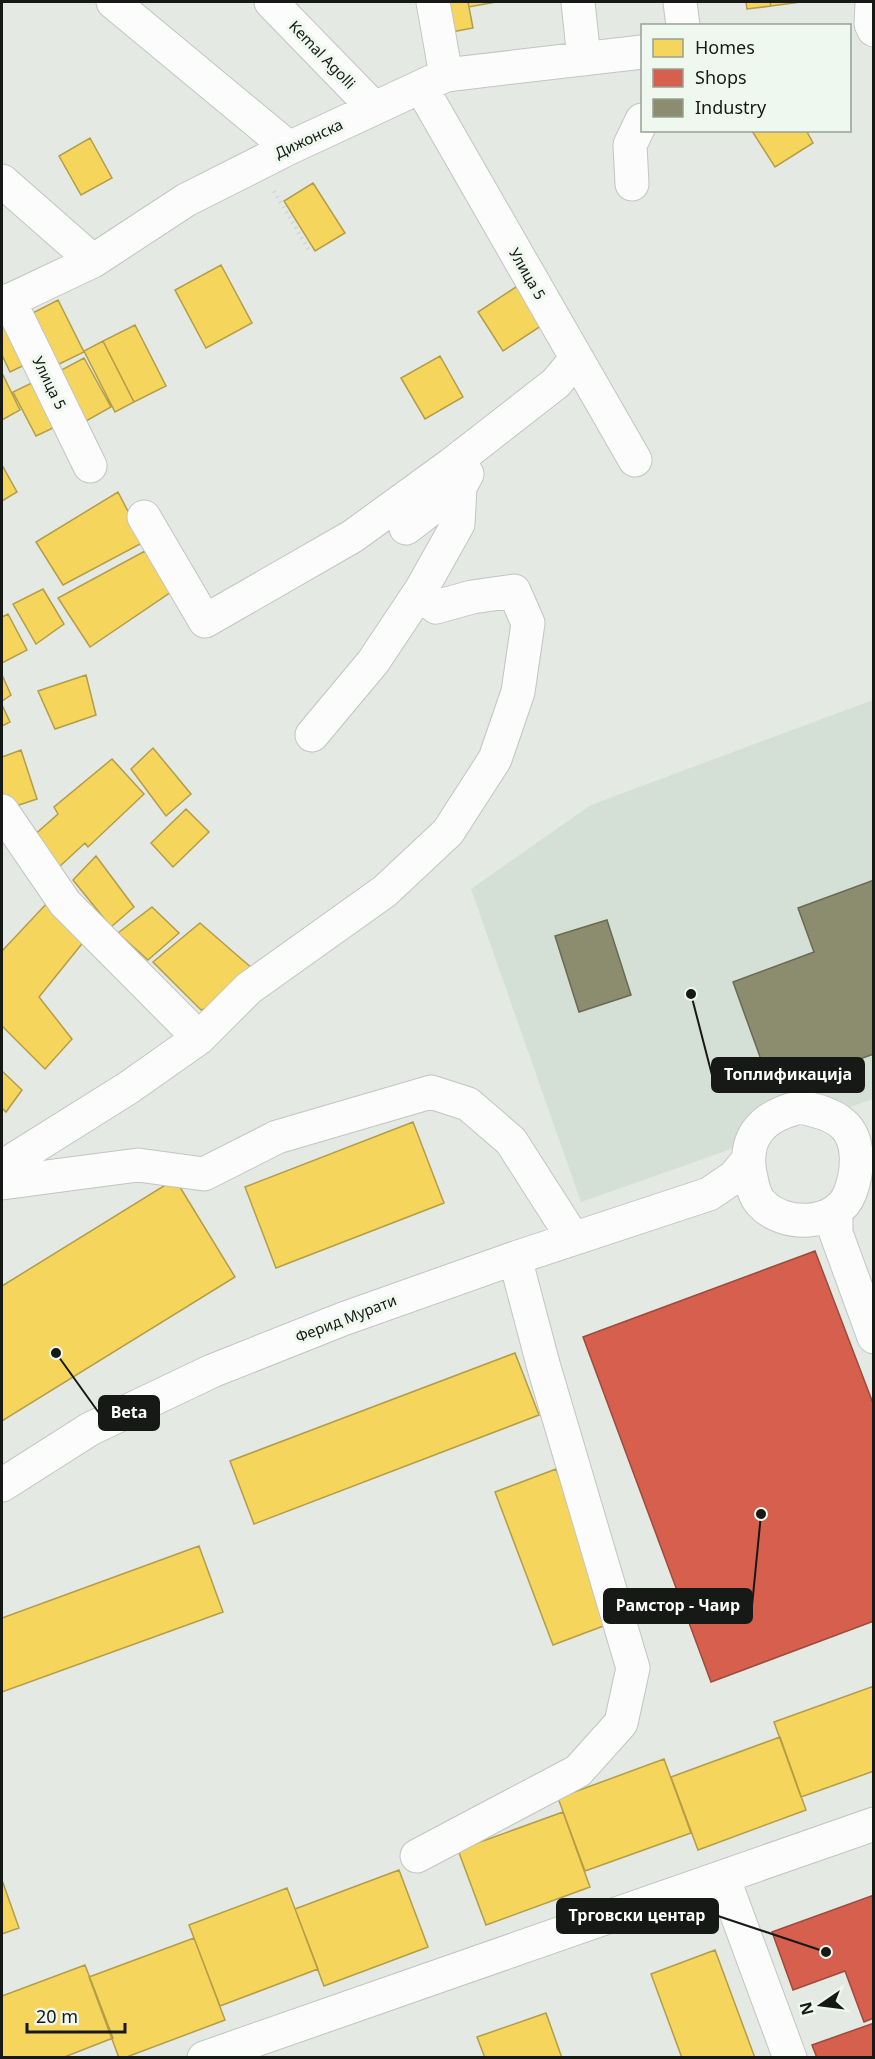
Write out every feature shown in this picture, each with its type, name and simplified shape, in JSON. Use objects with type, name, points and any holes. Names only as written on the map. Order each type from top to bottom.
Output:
[{"type":"street","points":[[113,2],[289,148]]},
{"type":"street","name":"Kemal Agolli","points":[[271,2],[375,108]]},
{"type":"street","name":"Улица 5","points":[[433,2],[433,81],[576,359],[634,460]]},
{"type":"street","points":[[578,2],[584,59]]},
{"type":"street","points":[[680,2],[683,24]]},
{"type":"street","name":"Дижонска","points":[[5,302],[93,261],[186,200],[289,148],[433,81],[641,52]]},
{"type":"street","points":[[632,184],[630,145],[641,122]]},
{"type":"street","points":[[2,181],[93,261]]},
{"type":"street","name":"Улица 5","points":[[5,302],[90,466]]},
{"type":"street","points":[[144,517],[205,621],[352,536],[556,384],[576,359]]},
{"type":"street","points":[[406,528],[459,487],[490,434]]},
{"type":"street","points":[[312,735],[373,662],[421,590],[458,524],[459,487]]},
{"type":"street","points":[[2,1167],[128,1088],[199,1038],[249,988],[385,891],[448,832],[495,759],[519,692],[528,623],[514,591],[472,597],[436,607],[421,590]]},
{"type":"street","points":[[2,811],[65,903],[199,1038]]},
{"type":"street","points":[[2,1183],[138,1164],[204,1174],[277,1137],[431,1092],[468,1104],[511,1141],[573,1238]]},
{"type":"street","points":[[801,1107],[858,1125],[855,1141],[865,1154],[849,1194],[836,1211],[823,1218],[805,1221],[772,1213],[759,1202],[752,1184],[748,1160],[754,1136],[765,1121],[781,1111],[801,1107]]},
{"type":"street","name":"Ферид Мурати","points":[[2,1485],[90,1429],[212,1371],[343,1320],[514,1258],[709,1194],[735,1177],[748,1160]]},
{"type":"street","name":"Ферид Мурати","points":[[709,1194],[742,1194],[759,1202]]},
{"type":"street","points":[[836,1211],[836,1233],[873,1337]]},
{"type":"street","points":[[805,1221],[826,1241],[848,1270]]},
{"type":"street","points":[[417,1856],[578,1771],[621,1723],[633,1668],[514,1258]]},
{"type":"street","points":[[204,2058],[873,1824]]},
{"type":"street","points":[[723,1877],[790,2058]]},
{"type":"path","points":[[258,163],[310,252]]},
{"type":"shaded area","points":[[873,700],[873,1099],[581,1202],[471,889],[591,805]]},
{"type":"building: Homes","points":[[435,2],[468,2],[473,28],[441,34]]},
{"type":"building: Homes","points":[[468,2],[496,2],[469,7]]},
{"type":"building: Homes","points":[[746,2],[770,2],[771,6],[747,9]]},
{"type":"building: Homes","points":[[770,2],[801,2],[771,6]]},
{"type":"building: Homes","points":[[753,132],[807,132],[813,143],[775,167]]},
{"type":"building: Homes","points":[[90,138],[112,178],[81,195],[59,156]]},
{"type":"building: Homes","points":[[313,183],[345,233],[315,251],[284,201]]},
{"type":"building: Homes","points":[[221,265],[252,323],[206,348],[175,290]]},
{"type":"building: Homes","points":[[519,285],[544,324],[503,351],[478,312]]},
{"type":"building: Homes","points":[[58,300],[84,352],[51,368],[25,317]]},
{"type":"building: Homes","points":[[2,321],[33,361],[10,372],[2,355]]},
{"type":"building: Homes","points":[[135,325],[166,386],[134,402],[103,341]]},
{"type":"building: Homes","points":[[103,341],[134,402],[115,412],[84,351]]},
{"type":"building: Homes","points":[[440,356],[463,397],[425,419],[401,378]]},
{"type":"building: Homes","points":[[84,358],[111,407],[79,425],[52,375]]},
{"type":"building: Homes","points":[[2,373],[20,410],[2,420]]},
{"type":"building: Homes","points":[[44,377],[66,422],[36,436],[13,392]]},
{"type":"building: Homes","points":[[2,465],[17,492],[2,501]]},
{"type":"building: Homes","points":[[118,492],[144,542],[63,585],[36,542]]},
{"type":"building: Homes","points":[[145,551],[174,590],[90,647],[58,598]]},
{"type":"building: Homes","points":[[43,589],[64,624],[36,644],[13,604]]},
{"type":"building: Homes","points":[[8,614],[27,650],[2,663],[2,617]]},
{"type":"building: Homes","points":[[2,675],[11,695],[2,701]]},
{"type":"building: Homes","points":[[86,675],[96,715],[55,729],[38,691]]},
{"type":"building: Homes","points":[[2,705],[10,722],[2,726]]},
{"type":"building: Homes","points":[[153,748],[191,794],[166,816],[131,769]]},
{"type":"building: Homes","points":[[21,750],[37,799],[7,809],[2,795],[2,757]]},
{"type":"building: Homes","points":[[112,759],[144,794],[88,847],[85,843],[58,868],[32,837],[58,814],[54,807]]},
{"type":"building: Homes","points":[[186,809],[209,832],[173,867],[151,843]]},
{"type":"building: Homes","points":[[96,856],[134,907],[111,927],[73,880]]},
{"type":"building: Homes","points":[[48,902],[85,940],[39,997],[72,1039],[45,1069],[2,1026],[2,951]]},
{"type":"building: Homes","points":[[152,907],[179,933],[148,960],[118,933]]},
{"type":"building: Homes","points":[[200,923],[254,970],[216,1005],[201,1010],[153,962]]},
{"type":"building: Homes","points":[[2,1071],[22,1090],[6,1112],[2,1108]]},
{"type":"building: Homes","points":[[413,1122],[444,1203],[276,1268],[245,1187]]},
{"type":"building: Homes","points":[[175,1179],[235,1277],[2,1421],[2,1286]]},
{"type":"building: Homes","points":[[515,1353],[539,1415],[254,1524],[230,1461]]},
{"type":"building: Homes","points":[[556,1469],[614,1622],[553,1645],[495,1492]]},
{"type":"building: Homes","points":[[199,1546],[223,1612],[2,1692],[2,1618]]},
{"type":"building: Homes","points":[[874,1686],[874,1771],[801,1797],[774,1722]]},
{"type":"building: Homes","points":[[780,1737],[806,1810],[698,1850],[671,1777]]},
{"type":"building: Homes","points":[[664,1759],[691,1833],[585,1871],[558,1798]]},
{"type":"building: Homes","points":[[563,1812],[590,1887],[486,1925],[458,1850]]},
{"type":"building: Homes","points":[[399,1870],[428,1947],[324,1986],[295,1909]]},
{"type":"building: Homes","points":[[2,1880],[19,1928],[2,1934]]},
{"type":"building: Homes","points":[[287,1888],[318,1969],[220,2006],[189,1925]]},
{"type":"building: Homes","points":[[194,1938],[225,2020],[119,2058],[89,1977]]},
{"type":"building: Homes","points":[[715,1950],[755,2058],[682,2058],[651,1974]]},
{"type":"building: Homes","points":[[85,1965],[113,2038],[62,2058],[2,2058],[2,1996]]},
{"type":"building: Homes","points":[[546,2013],[562,2058],[485,2058],[477,2037]]},
{"type":"building: Shops","points":[[815,1251],[874,1406],[874,1621],[711,1682],[583,1337]]},
{"type":"building: Shops","points":[[874,1895],[874,2018],[864,2022],[845,1971],[793,1990],[772,1932]]},
{"type":"building: Shops","points":[[874,2023],[874,2058],[817,2058],[812,2045]]},
{"type":"building: Industry","points":[[874,880],[874,1054],[772,1090],[733,982],[814,952],[798,908]]},
{"type":"building: Industry","points":[[607,920],[631,995],[579,1012],[555,936]]},
{"type":"place","name":"Топлификација","points":[[691,994]]},
{"type":"place","name":"Beta","points":[[56,1353]]},
{"type":"place","name":"Рамстор - Чаир","points":[[761,1514]]},
{"type":"place","name":"Трговски центар","points":[[826,1952]]}]
